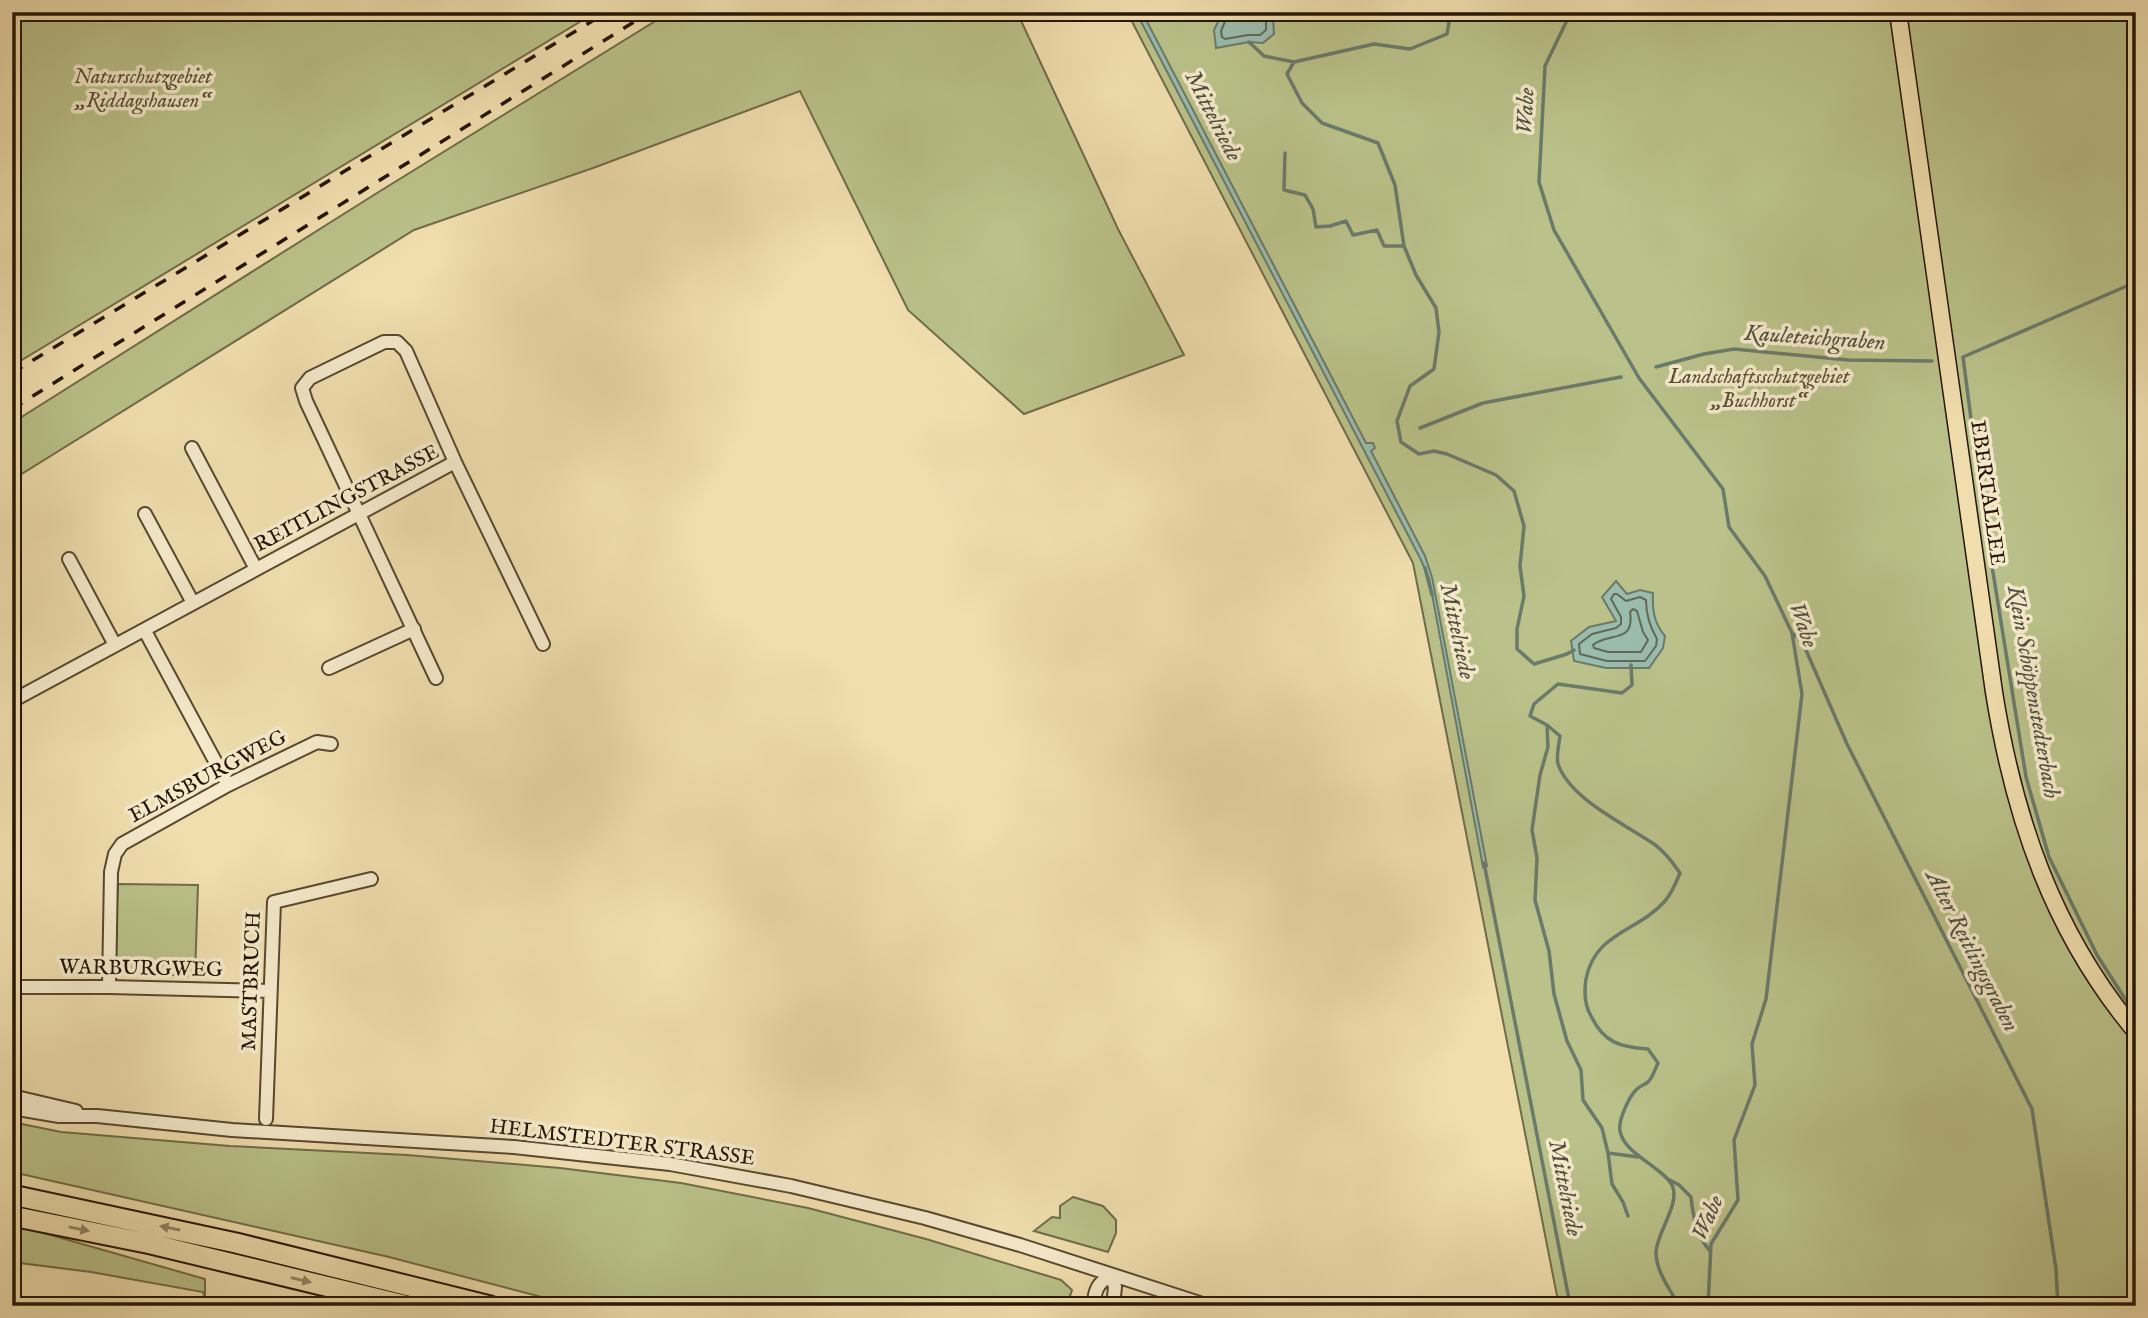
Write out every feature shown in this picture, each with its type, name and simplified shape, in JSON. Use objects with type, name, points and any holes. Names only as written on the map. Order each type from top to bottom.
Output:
[{"type":"highway","points":[[12,1195],[236,1243],[491,1306]]},
{"type":"highway","points":[[12,1216],[151,1244],[408,1306]]},
{"type":"main road","name":"EBERTALLEE","points":[[1898,12],[1994,692],[2008,771],[2029,843],[2053,902],[2085,962],[2136,1032]]},
{"type":"street","points":[[436,678],[306,401],[302,387],[310,378],[384,342],[397,342],[406,351],[455,462],[543,644]]},
{"type":"street","name":"REITLINGSTRASSE","points":[[192,447],[256,569]]},
{"type":"street","name":"REITLINGSTRASSE","points":[[12,701],[455,462]]},
{"type":"street","points":[[145,513],[192,603]]},
{"type":"street","points":[[69,559],[115,645]]},
{"type":"street","points":[[329,668],[414,629]]},
{"type":"street","points":[[145,631],[228,785]]},
{"type":"street","name":"ELMSBURGWEG","points":[[108,987],[111,872],[115,855],[122,844],[228,785],[317,742],[331,744]]},
{"type":"street","name":"MASTBRUCH","points":[[266,1119],[274,902],[371,878]]},
{"type":"street","name":"WARBURGWEG","points":[[12,987],[270,991]]},
{"type":"street","name":"HELMSTEDTER STRASSE","points":[[12,1096],[97,1116]]},
{"type":"street","name":"HELMSTEDTER STRASSE","points":[[12,1108],[59,1116],[97,1116],[220,1129],[514,1147],[670,1164],[854,1200],[1020,1245],[1209,1306]]},
{"type":"street","points":[[1094,1306],[1095,1290],[1100,1282],[1111,1275],[1115,1287],[1113,1306]]},
{"type":"green space","name":"Naturschutzgebiet „Riddagshausen“","points":[[12,12],[596,12],[12,366]]},
{"type":"green space","points":[[670,12],[1017,12],[1118,229],[1184,355],[1024,414],[908,310],[800,91],[593,168],[414,230],[12,480],[12,423]]},
{"type":"green space","name":"Landschaftsschutzgebiet „Buchhorst“","points":[[1127,12],[2136,12],[2136,1306],[1559,1306],[1413,563]]},
{"type":"green space","points":[[118,884],[198,885],[195,976],[121,973],[114,965]]},
{"type":"green space","points":[[12,1122],[61,1132],[230,1146],[407,1155],[560,1168],[681,1183],[808,1208],[926,1239],[1061,1280],[1072,1290],[1070,1296],[1054,1306],[576,1306],[389,1257],[12,1172]]},
{"type":"green space","points":[[1073,1197],[1103,1206],[1116,1220],[1116,1233],[1108,1252],[1034,1231],[1052,1217],[1060,1218],[1060,1206]]},
{"type":"green space","points":[[12,1224],[205,1279],[205,1299],[203,1292],[91,1272],[12,1262]]},
{"type":"water","points":[[1136,12],[1142,12],[1366,443],[1373,443],[1375,448],[1371,451],[1425,556],[1432,577],[1487,866],[1483,867],[1429,578]]},
{"type":"water","points":[[1223,12],[1280,12],[1273,17],[1274,34],[1263,43],[1249,42],[1216,48],[1214,30]]},
{"type":"water","points":[[1616,581],[1627,594],[1640,590],[1653,593],[1654,616],[1665,636],[1663,648],[1649,668],[1606,668],[1574,661],[1571,641],[1589,627],[1616,621],[1602,597]]},
{"type":"waterway","points":[[1249,42],[1264,56],[1294,62],[1374,44],[1410,49],[1447,34],[1449,23],[1443,12]]},
{"type":"waterway","name":"Wabe","points":[[1571,12],[1545,66],[1539,182],[1554,230],[1639,378],[1723,489],[1729,527],[1765,576],[1792,633],[1802,694],[1766,999],[1752,1044],[1755,1085],[1734,1140],[1738,1200],[1711,1244],[1708,1306]]},
{"type":"waterway","points":[[1294,62],[1287,74],[1302,103],[1322,123],[1378,143],[1395,185],[1404,246],[1416,275],[1436,308],[1439,332],[1434,369],[1410,386],[1397,421],[1401,442],[1419,454],[1434,451],[1447,454],[1496,475],[1514,491],[1524,526],[1520,566],[1524,596],[1517,629],[1517,649],[1534,664],[1574,650]]},
{"type":"waterway","points":[[1285,153],[1284,190],[1305,195],[1313,209],[1316,227],[1346,221],[1353,235],[1377,230],[1384,246],[1404,246]]},
{"type":"waterway","name":"Klein Schöppenstedterbach","points":[[2136,282],[1963,357],[1982,504],[2026,777],[2049,857],[2097,955],[2127,1002],[2136,1011]]},
{"type":"waterway","name":"Kauleteichgraben","points":[[1656,367],[1734,349],[1848,360],[1932,361]]},
{"type":"waterway","name":"Kauleteichgraben","points":[[1420,428],[1483,403],[1621,377]]},
{"type":"waterway","name":"Mittelriede","points":[[1425,568],[1432,595]]},
{"type":"waterway","name":"Alter Reitlingsgraben","points":[[1792,633],[1802,641],[1847,744],[2032,1109],[2056,1269],[2058,1306]]},
{"type":"waterway","points":[[1631,665],[1632,685],[1622,693],[1558,684],[1534,704],[1530,716],[1560,736],[1558,764],[1564,777],[1574,788],[1600,810],[1658,847],[1680,873],[1665,901],[1598,951],[1586,979],[1585,993],[1589,1011],[1607,1038],[1621,1045],[1648,1049],[1658,1063],[1650,1080],[1629,1099],[1622,1116],[1620,1131],[1628,1146],[1672,1185],[1674,1192],[1671,1209],[1656,1252],[1661,1273],[1679,1306]]},
{"type":"waterway","points":[[1547,725],[1548,747],[1540,775],[1532,830],[1537,858],[1535,900],[1549,951],[1554,994],[1567,1041],[1581,1070],[1583,1100],[1602,1128],[1608,1153],[1638,1157]]},
{"type":"waterway","name":"Mittelriede","points":[[1484,863],[1569,1299],[1584,1306]]},
{"type":"waterway","points":[[1608,1153],[1612,1184],[1628,1216]]},
{"type":"waterway","points":[[1668,1179],[1691,1197],[1696,1226],[1710,1251]]},
{"type":"railway","points":[[12,373],[607,12]]},
{"type":"railway","points":[[12,409],[650,12]]}]
